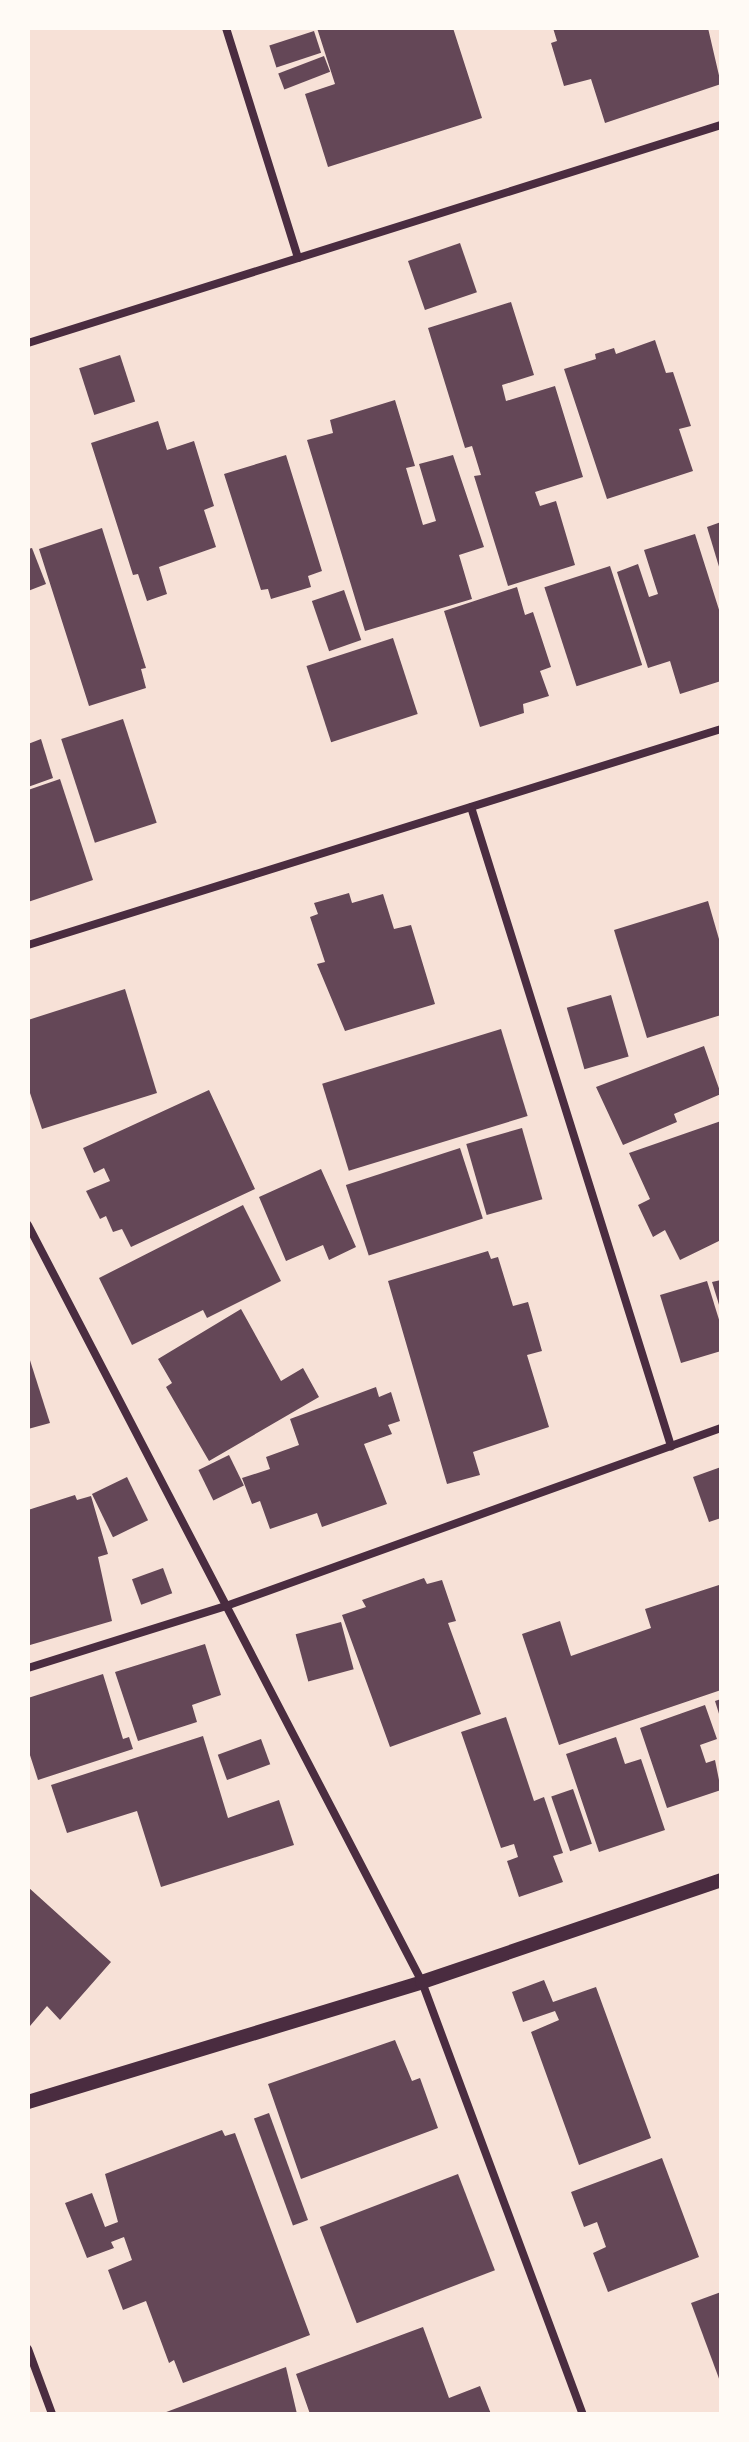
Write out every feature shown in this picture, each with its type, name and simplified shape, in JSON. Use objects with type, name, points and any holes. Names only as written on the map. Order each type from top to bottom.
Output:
[{"type":"street","points":[[226,28],[298,258]]},
{"type":"street","points":[[28,343],[721,125]]},
{"type":"street","points":[[28,945],[721,729]]},
{"type":"street","points":[[471,807],[671,1446]]},
{"type":"street","points":[[28,1225],[422,1982],[583,2414]]},
{"type":"street","points":[[28,1668],[226,1606],[721,1428]]},
{"type":"street","points":[[28,2102],[422,1982],[721,1880]]},
{"type":"street","points":[[28,2349],[52,2414]]},
{"type":"building","points":[[317,28],[453,28],[482,118],[328,167],[305,94],[335,84]]},
{"type":"building","points":[[553,28],[708,28],[721,84],[605,123],[591,79],[564,86],[551,43],[557,41]]},
{"type":"building","points":[[314,31],[321,53],[276,67],[269,46]]},
{"type":"building","points":[[324,56],[330,72],[284,89],[278,74]]},
{"type":"building","points":[[460,243],[477,292],[425,310],[408,261]]},
{"type":"building","points":[[511,302],[534,375],[502,385],[506,401],[555,386],[583,477],[535,492],[540,506],[556,501],[575,565],[508,586],[474,476],[481,475],[472,446],[465,448],[428,328]]},
{"type":"building","points":[[655,340],[666,373],[673,372],[691,426],[679,429],[693,471],[607,499],[564,369],[596,359],[595,354],[614,348],[616,354]]},
{"type":"building","points":[[120,355],[135,402],[94,415],[79,368]]},
{"type":"building","points":[[395,400],[415,466],[406,468],[423,525],[436,521],[419,464],[453,455],[484,547],[459,555],[472,599],[365,631],[307,440],[333,433],[330,420]]},
{"type":"building","points":[[158,421],[167,450],[194,441],[214,506],[204,510],[216,547],[159,567],[167,594],[147,601],[138,574],[133,575],[91,443]]},
{"type":"building","points":[[286,455],[322,571],[308,576],[311,587],[271,599],[268,589],[261,590],[224,474]]},
{"type":"building","points":[[721,522],[721,570],[720,570],[707,527]]},
{"type":"building","points":[[102,528],[146,668],[141,669],[146,688],[89,706],[39,549]]},
{"type":"building","points":[[695,534],[721,616],[721,681],[680,694],[670,661],[648,668],[617,572],[638,564],[649,597],[658,594],[644,550]]},
{"type":"building","points":[[32,548],[46,584],[28,591],[28,549]]},
{"type":"building","points":[[610,566],[642,665],[577,686],[544,587]]},
{"type":"building","points":[[517,587],[525,615],[533,612],[551,667],[540,671],[549,696],[523,704],[524,713],[480,727],[444,611]]},
{"type":"building","points":[[344,590],[361,640],[329,651],[312,601]]},
{"type":"building","points":[[393,638],[418,714],[331,742],[306,666]]},
{"type":"building","points":[[123,719],[157,823],[95,843],[61,739]]},
{"type":"building","points":[[41,739],[53,778],[28,787],[28,744]]},
{"type":"building","points":[[60,779],[93,880],[28,902],[28,790]]},
{"type":"building","points":[[349,893],[352,903],[383,894],[394,929],[411,925],[435,1004],[345,1031],[317,964],[325,962],[310,917],[318,914],[314,903]]},
{"type":"building","points":[[708,901],[721,946],[721,1015],[647,1038],[614,930]]},
{"type":"building","points":[[125,989],[157,1093],[42,1129],[28,1087],[28,1020]]},
{"type":"building","points":[[611,995],[629,1057],[584,1069],[567,1008]]},
{"type":"building","points":[[501,1029],[528,1116],[349,1171],[322,1084]]},
{"type":"building","points":[[704,1046],[721,1094],[674,1114],[677,1122],[623,1145],[596,1087]]},
{"type":"building","points":[[209,1090],[255,1189],[131,1247],[122,1229],[113,1232],[106,1216],[100,1219],[86,1191],[110,1181],[104,1168],[94,1173],[83,1148]]},
{"type":"building","points":[[721,1121],[721,1240],[680,1260],[665,1230],[653,1237],[638,1205],[650,1199],[629,1153]]},
{"type":"building","points":[[522,1128],[542,1199],[487,1215],[466,1144]]},
{"type":"building","points":[[460,1148],[483,1218],[369,1255],[346,1185]]},
{"type":"building","points":[[321,1169],[356,1247],[329,1260],[323,1245],[286,1261],[259,1197]]},
{"type":"building","points":[[243,1205],[281,1281],[207,1318],[203,1310],[132,1345],[99,1278]]},
{"type":"building","points":[[488,1251],[491,1259],[498,1257],[513,1306],[528,1302],[542,1351],[527,1355],[549,1427],[473,1452],[480,1475],[447,1484],[388,1281]]},
{"type":"building","points":[[721,1280],[721,1308],[720,1308],[712,1282]]},
{"type":"building","points":[[707,1281],[721,1326],[721,1351],[681,1363],[660,1295]]},
{"type":"building","points":[[241,1309],[281,1381],[303,1368],[319,1397],[209,1461],[166,1387],[172,1383],[158,1359]]},
{"type":"building","points":[[28,1354],[50,1423],[28,1429]]},
{"type":"building","points":[[376,1387],[379,1397],[391,1392],[400,1421],[388,1425],[392,1434],[364,1444],[387,1504],[322,1527],[317,1513],[270,1529],[260,1501],[252,1504],[242,1478],[270,1469],[266,1457],[299,1445],[290,1419]]},
{"type":"building","points":[[229,1455],[244,1486],[213,1500],[198,1470]]},
{"type":"building","points":[[721,1467],[721,1518],[709,1522],[693,1477]]},
{"type":"building","points":[[127,1477],[148,1520],[113,1537],[92,1494]]},
{"type":"building","points":[[75,1495],[77,1500],[91,1496],[108,1554],[98,1557],[112,1621],[30,1645],[28,1510]]},
{"type":"building","points":[[163,1568],[172,1593],[141,1605],[132,1579]]},
{"type":"building","points":[[424,1578],[427,1584],[442,1580],[456,1621],[448,1623],[481,1714],[390,1747],[342,1615],[366,1607],[362,1600]]},
{"type":"building","points":[[719,1585],[721,1690],[559,1745],[522,1634],[560,1621],[571,1656],[651,1628],[645,1609]]},
{"type":"building","points":[[341,1622],[354,1669],[308,1681],[296,1634]]},
{"type":"building","points":[[205,1644],[221,1695],[192,1705],[197,1722],[138,1741],[115,1672]]},
{"type":"building","points":[[103,1674],[123,1739],[129,1737],[133,1749],[38,1780],[28,1749],[28,1698]]},
{"type":"building","points":[[721,1699],[721,1717],[720,1717],[715,1701]]},
{"type":"building","points":[[705,1705],[717,1739],[700,1745],[706,1763],[715,1760],[721,1790],[667,1808],[640,1728]]},
{"type":"building","points":[[506,1717],[534,1801],[544,1797],[563,1853],[553,1856],[563,1882],[519,1897],[507,1861],[518,1857],[514,1844],[501,1848],[461,1732]]},
{"type":"building","points":[[203,1736],[228,1818],[279,1800],[294,1845],[161,1887],[137,1811],[67,1833],[51,1785]]},
{"type":"building","points":[[616,1737],[625,1764],[641,1759],[665,1830],[599,1852],[566,1754]]},
{"type":"building","points":[[261,1739],[270,1764],[227,1780],[218,1755]]},
{"type":"building","points":[[573,1789],[592,1844],[570,1851],[551,1796]]},
{"type":"building","points":[[28,1887],[111,1962],[60,2020],[47,2006],[30,2026]]},
{"type":"building","points":[[544,1980],[553,2002],[596,1987],[651,2138],[579,2165],[531,2032],[559,2020],[555,2011],[523,2022],[512,1992]]},
{"type":"building","points":[[395,2040],[412,2081],[420,2078],[438,2128],[301,2179],[268,2084]]},
{"type":"building","points":[[269,2113],[308,2220],[293,2226],[254,2118]]},
{"type":"building","points":[[222,2130],[225,2136],[235,2133],[310,2335],[183,2383],[174,2360],[169,2363],[146,2301],[123,2310],[108,2270],[132,2260],[124,2237],[111,2242],[114,2248],[87,2258],[65,2203],[92,2193],[105,2227],[118,2222],[105,2174]]},
{"type":"building","points":[[662,2158],[699,2257],[608,2292],[593,2253],[606,2247],[597,2222],[584,2227],[571,2192]]},
{"type":"building","points":[[458,2174],[495,2270],[357,2323],[320,2227]]},
{"type":"building","points":[[721,2292],[721,2384],[691,2303]]},
{"type":"building","points":[[423,2327],[449,2398],[480,2386],[491,2414],[310,2414],[296,2374]]},
{"type":"building","points":[[286,2367],[297,2414],[161,2414]]}]
